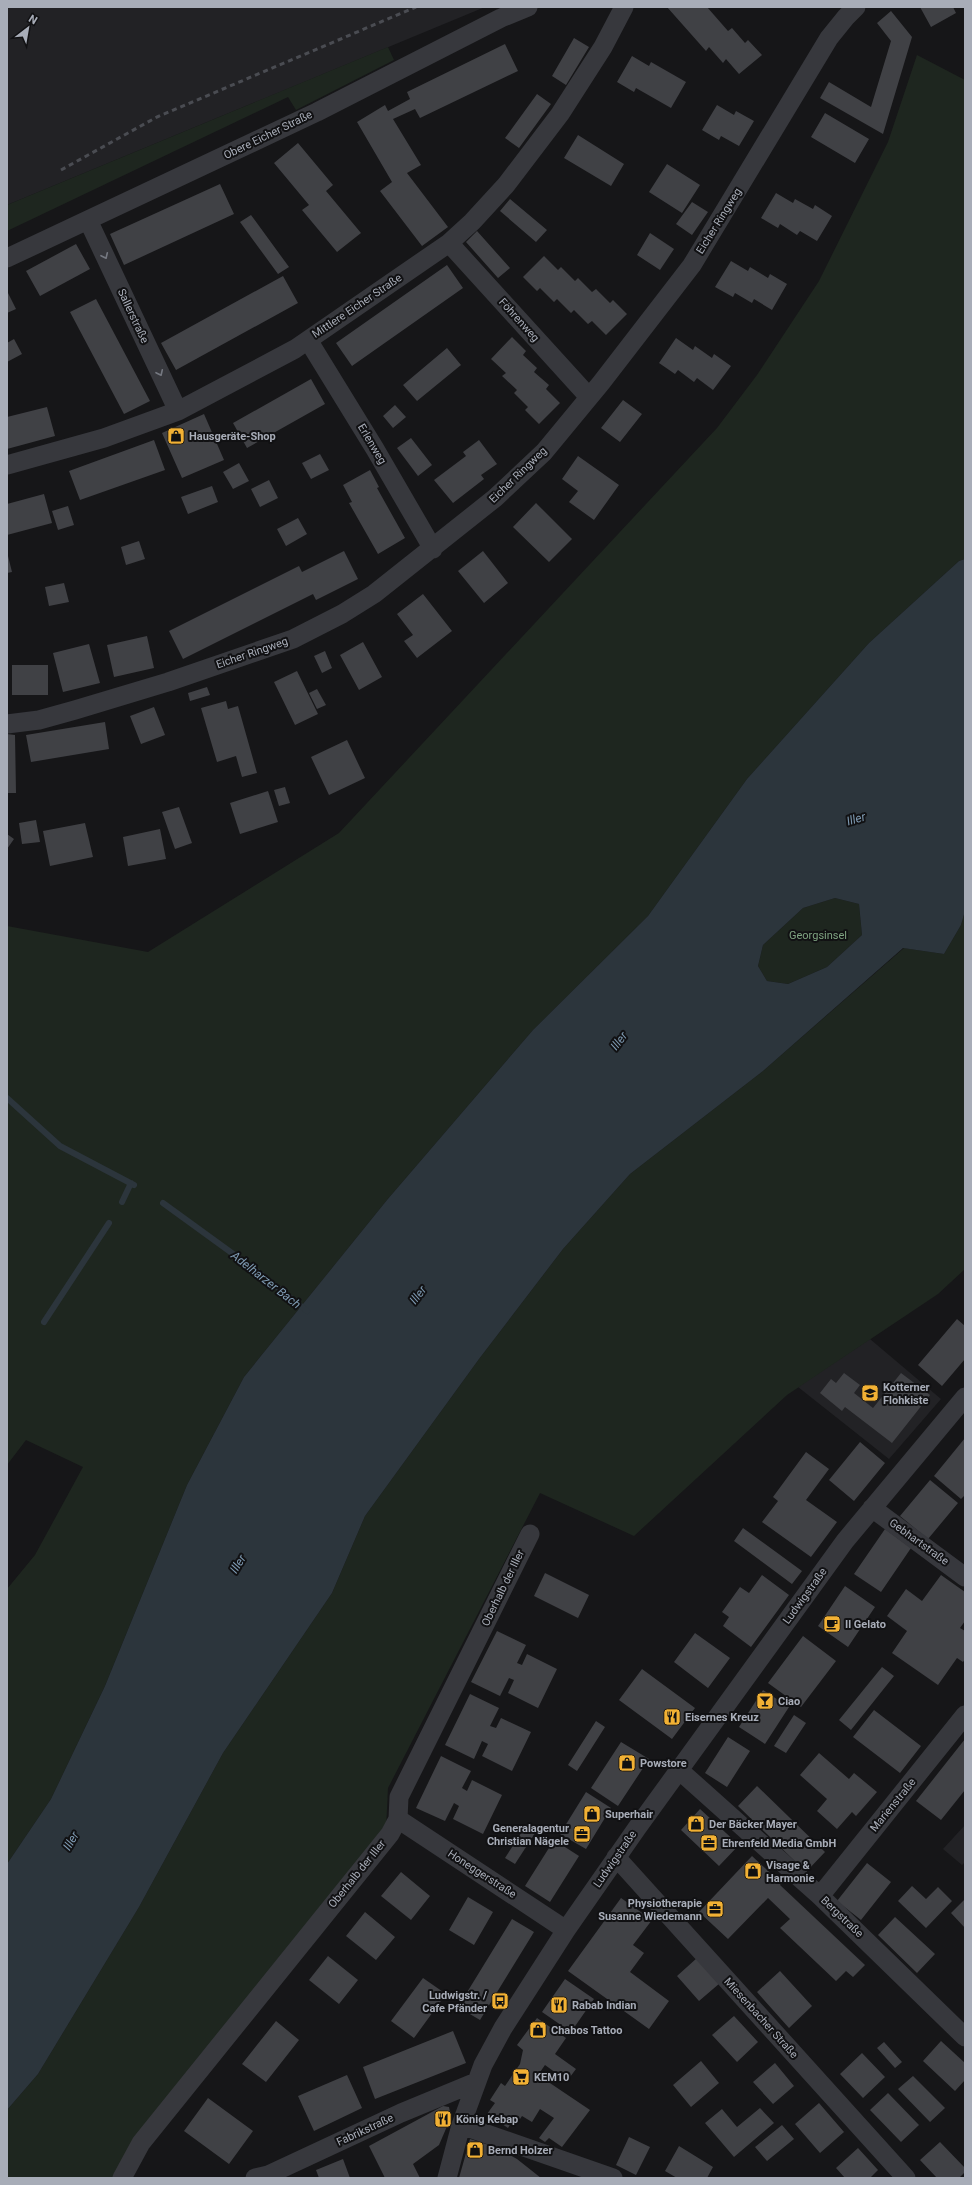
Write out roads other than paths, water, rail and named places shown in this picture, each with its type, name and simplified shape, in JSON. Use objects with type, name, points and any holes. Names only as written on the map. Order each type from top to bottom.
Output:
[{"type":"street","name":"Obere Eicher Straße","points":[[7,258],[317,112],[494,22],[528,7]]},
{"type":"street","name":"Mittlere Eicher Straße","points":[[7,465],[104,438],[178,411],[295,349],[449,243],[472,222],[506,185],[560,114],[603,47],[614,16],[624,7]]},
{"type":"street","name":"Eicher Ringweg","points":[[7,724],[39,720],[82,708],[168,682],[293,639],[342,614],[374,594],[433,549],[495,498],[544,452],[589,398],[692,265],[775,130],[815,60],[846,17],[856,7]]},
{"type":"street","name":"Sallerstraße","points":[[88,220],[178,411]]},
{"type":"street","name":"Föhrenweg","points":[[449,243],[589,398]]},
{"type":"street","name":"Erlenweg","points":[[308,340],[376,450],[433,549]]},
{"type":"street","name":"Ludwigstraße","points":[[446,2178],[461,2125],[476,2082],[503,2028],[566,1930],[616,1857],[845,1541],[965,1397]]},
{"type":"street","name":"Gebhartstraße","points":[[872,1508],[965,1577]]},
{"type":"street","name":"Oberhalb der Iller","points":[[122,2178],[141,2144],[390,1834],[398,1819],[399,1797],[530,1534]]},
{"type":"street","name":"Marienstraße","points":[[820,1896],[965,1715]]},
{"type":"street","name":"Bergstraße","points":[[679,1770],[820,1896],[965,2037]]},
{"type":"street","name":"Honeggerstraße","points":[[398,1819],[566,1930]]},
{"type":"street","name":"Miesenbacher Straße","points":[[616,1857],[906,2178]]},
{"type":"street","name":"Fabrikstraße","points":[[255,2178],[268,2175],[401,2113],[476,2082]]},
{"type":"street","points":[[461,2125],[613,2178]]},
{"type":"water","name":"Iller","points":[[965,559],[965,911],[961,925],[944,954],[903,948],[763,1071],[630,1174],[563,1249],[479,1359],[365,1516],[332,1593],[223,1753],[139,1907],[38,2074],[7,2110],[7,1864],[51,1799],[105,1686],[187,1485],[244,1377],[387,1200],[533,1030],[648,916],[747,779],[869,643],[959,561]],"holes":[[[835,898],[859,904],[862,935],[827,967],[788,984],[767,981],[758,966],[763,945],[803,908]]]},
{"type":"waterway","name":"Adelharzer Bach","points":[[7,1098],[60,1146],[134,1185]]},
{"type":"waterway","points":[[122,1202],[131,1183]]},
{"type":"waterway","name":"Adelharzer Bach","points":[[163,1203],[258,1272],[307,1311]]},
{"type":"waterway","points":[[44,1322],[109,1223]]},
{"type":"railway","points":[[61,170],[157,117],[416,7]]},
{"type":"place","name":"Hausgeräte-Shop","points":[[176,436]]},
{"type":"place","name":"Kotterner Flohkiste","points":[[870,1393]]},
{"type":"place","name":"Il Gelato","points":[[832,1624]]},
{"type":"place","name":"Ciao","points":[[765,1701]]},
{"type":"place","name":"Eisernes Kreuz","points":[[672,1717]]},
{"type":"place","name":"Powstore","points":[[627,1763]]},
{"type":"place","name":"Superhair","points":[[592,1814]]},
{"type":"place","name":"Der Bäcker Mayer","points":[[696,1824]]},
{"type":"place","name":"Generalagentur Christian Nägele","points":[[582,1834]]},
{"type":"place","name":"Ehrenfeld Media GmbH","points":[[709,1843]]},
{"type":"place","name":"Visage & Harmonie","points":[[753,1871]]},
{"type":"place","name":"Physiotherapie Susanne Wiedemann","points":[[715,1909]]},
{"type":"place","name":"Ludwigstr. / Cafe Pfänder","points":[[500,2001]]},
{"type":"place","name":"Rabab Indian","points":[[559,2005]]},
{"type":"place","name":"Chabos Tattoo","points":[[538,2030]]},
{"type":"place","name":"KEM10","points":[[521,2077]]},
{"type":"place","name":"König Kebap","points":[[443,2119]]},
{"type":"place","name":"Bernd Holzer","points":[[475,2150]]},
{"type":"park label","name":"Georgsinsel","points":[[818,935]]}]
